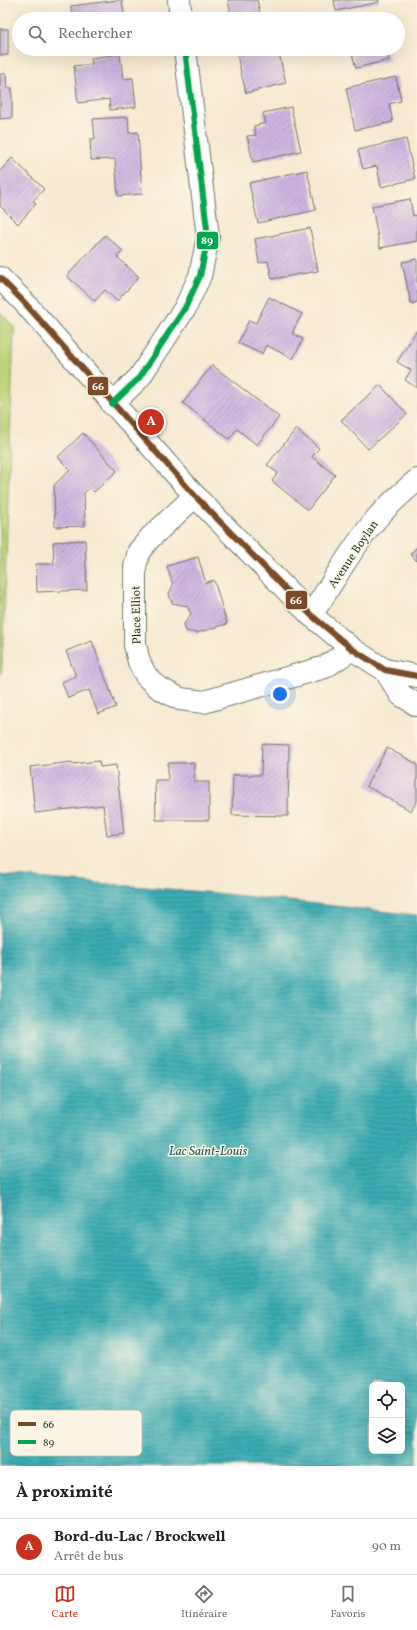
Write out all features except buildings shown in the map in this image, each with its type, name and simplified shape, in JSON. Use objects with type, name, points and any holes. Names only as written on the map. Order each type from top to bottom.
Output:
[{"type":"street","points":[[179,0],[180,12]]},
{"type":"street","points":[[112,404],[139,378],[185,308],[200,276],[208,237],[186,56]]},
{"type":"street","points":[[0,278],[23,301],[112,404],[195,496],[311,616],[352,648],[385,670],[417,676]]},
{"type":"street","name":"Avenue Boylan","points":[[311,616],[357,544],[376,519],[395,498],[417,480]]},
{"type":"street","name":"Place Elliot","points":[[195,496],[150,538],[140,551],[134,567],[135,644],[139,662],[146,676],[159,688],[180,699],[204,702],[325,667],[352,648]]},
{"type":"street","points":[[385,670],[401,695],[417,705]]},
{"type":"green space","points":[[0,312],[14,327],[2,669],[0,674]]},
{"type":"water","name":"Lac Saint-Louis","points":[[0,875],[216,893],[417,915],[417,1466],[0,1466]]},
{"type":"transit line","name":"89","points":[[112,404],[139,378],[185,308],[200,276],[208,237],[186,56]]},
{"type":"transit line","name":"66","points":[[0,278],[23,301],[195,496],[311,615],[352,649],[385,670],[417,676]]},
{"type":"place","name":"Bord-du-Lac / Brockwell","points":[[151,422]]}]
